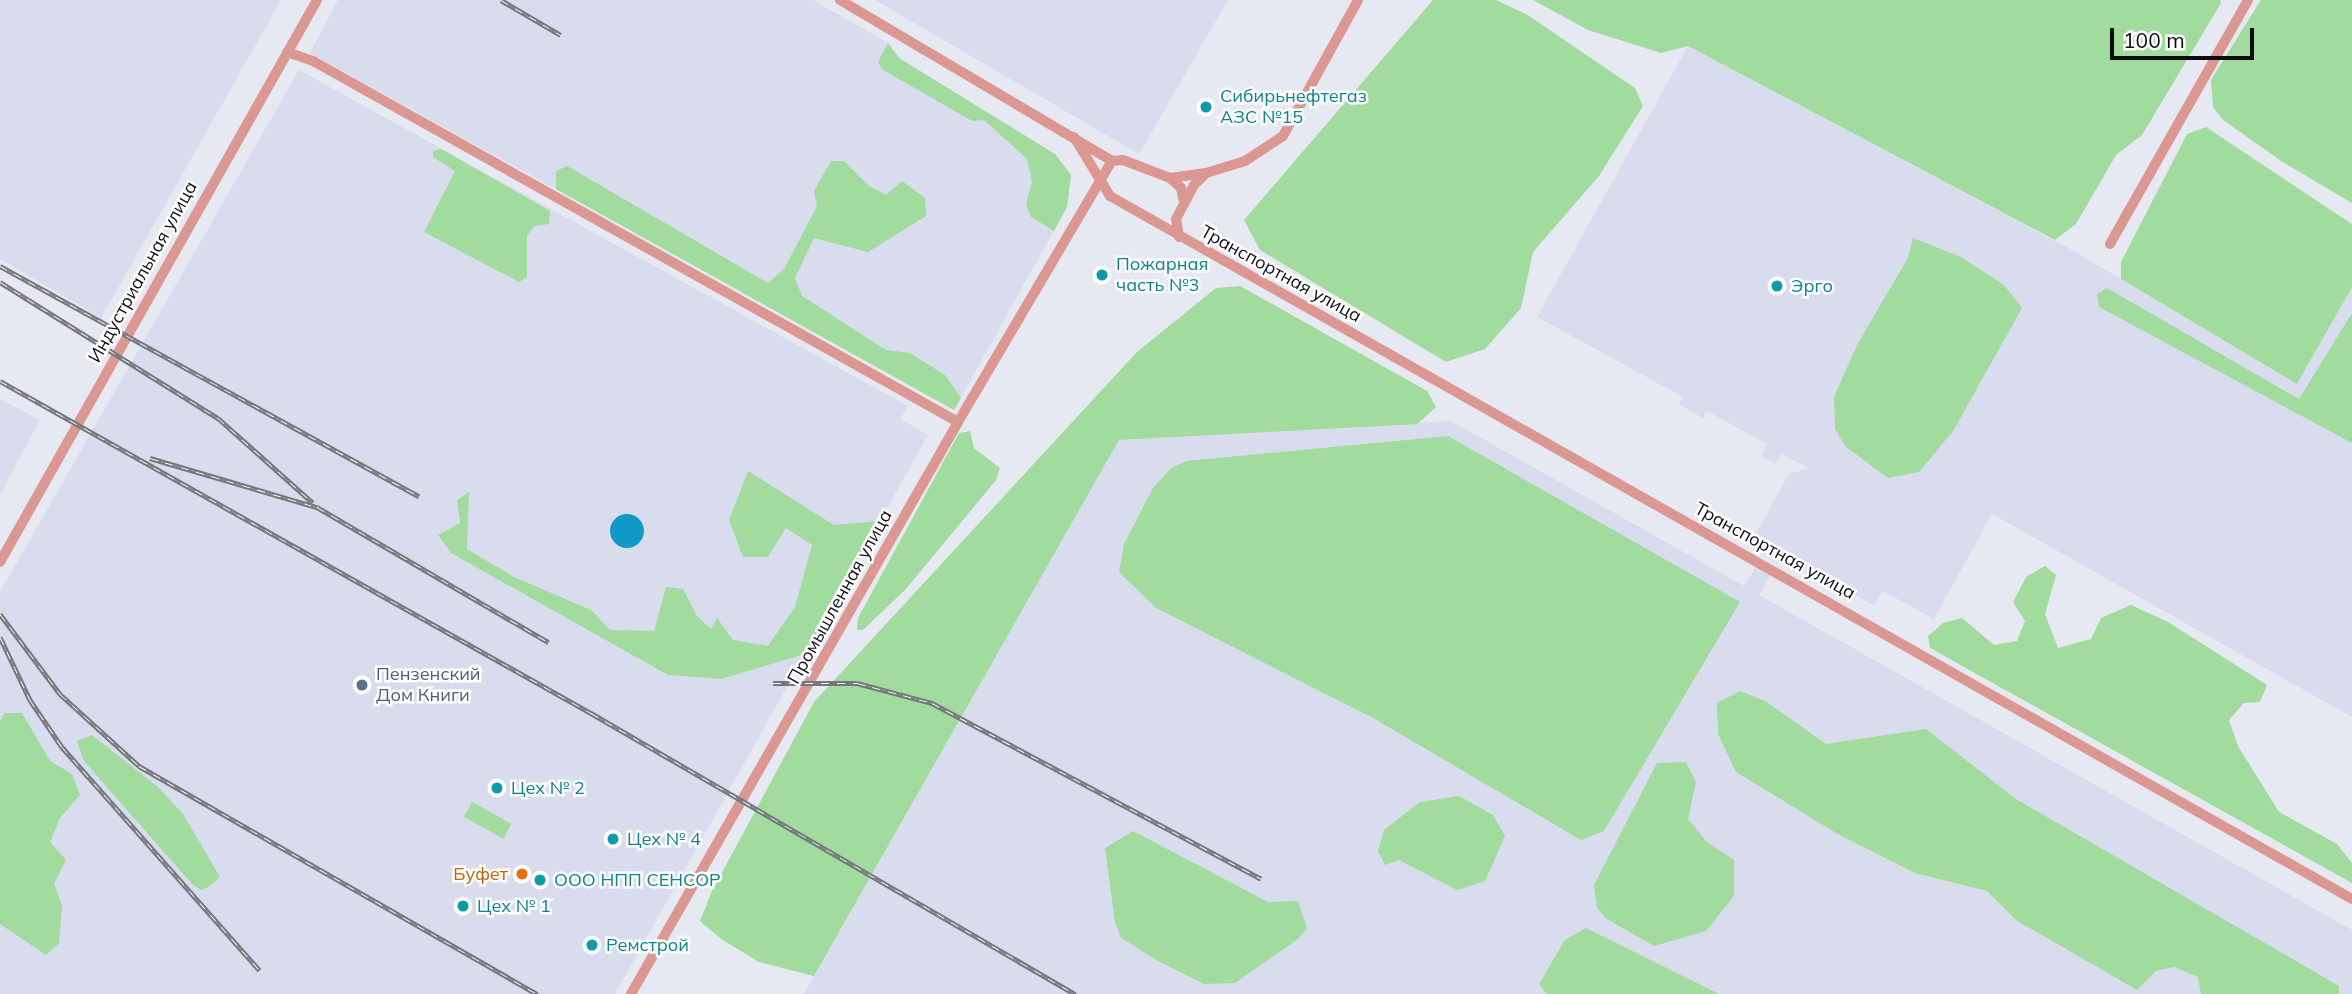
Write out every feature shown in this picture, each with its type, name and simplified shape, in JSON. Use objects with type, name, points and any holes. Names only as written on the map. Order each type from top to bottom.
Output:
[{"type":"street","name":"Индустриальная улица","points":[[0,562],[317,0]]},
{"type":"street","points":[[840,0],[1112,161],[1123,160],[1170,178],[1181,188],[1184,202]]},
{"type":"street","points":[[1170,178],[1206,173],[1245,161],[1283,136],[1358,0]]},
{"type":"street","points":[[2110,244],[2248,0]]},
{"type":"street","points":[[287,52],[313,61],[958,422]]},
{"type":"street","points":[[1074,137],[1110,196],[1095,200],[1077,216]]},
{"type":"street","name":"Промышленная улица","points":[[631,994],[958,422],[1077,216],[1112,161]]},
{"type":"street","points":[[1179,237],[1175,219],[1206,173]]},
{"type":"street","name":"Транспортная улица","points":[[1110,196],[1779,572],[2352,899]]},
{"type":"street","points":[[1158,224],[1175,219]]},
{"type":"shaded area","points":[[0,0],[281,0],[101,318],[0,259]]},
{"type":"shaded area","points":[[338,0],[813,0],[888,43],[899,58],[1055,154],[1071,175],[1067,207],[954,410],[310,53]]},
{"type":"shaded area","points":[[875,0],[1228,0],[1139,154]]},
{"type":"shaded area","points":[[1688,46],[2072,250],[2297,384],[2352,287],[2352,717],[1992,514],[1934,619],[1883,591],[1874,606],[1784,555],[1777,563],[1763,554],[1768,546],[1754,537],[1789,474],[1809,468],[1781,454],[1775,464],[1761,456],[1767,444],[1707,411],[1703,418],[1679,404],[1683,397],[1537,317]]},
{"type":"shaded area","points":[[299,70],[908,406],[900,419],[928,435],[615,994],[0,994],[0,592]]},
{"type":"shaded area","points":[[0,399],[40,420],[0,495]]},
{"type":"shaded area","points":[[1451,421],[1744,586],[1755,568],[1763,572],[1770,576],[1759,595],[2352,930],[2352,994],[804,994],[1119,440]]},
{"type":"green space","points":[[1433,0],[1496,0],[1526,14],[1635,88],[1643,106],[1599,176],[1533,252],[1521,308],[1485,349],[1446,362],[1260,250],[1244,220]]},
{"type":"green space","points":[[1533,0],[2220,0],[2221,3],[2142,135],[2116,155],[2076,224],[2055,240],[1688,46],[1661,53],[1588,30]]},
{"type":"green space","points":[[2261,0],[2352,0],[2352,203],[2281,161],[2222,119],[2213,107],[2211,80]]},
{"type":"green space","points":[[888,43],[899,58],[1055,154],[1071,175],[1067,207],[1054,231],[1031,217],[1026,204],[1032,182],[1027,159],[984,120],[972,121],[883,70],[878,62]]},
{"type":"green space","points":[[2206,127],[2352,224],[2352,287],[2297,384],[2121,279],[2121,262],[2187,134]]},
{"type":"green space","points":[[441,149],[550,211],[549,224],[534,226],[527,236],[527,277],[519,282],[424,232],[455,171],[433,157],[433,151]]},
{"type":"green space","points":[[831,161],[844,161],[869,186],[886,195],[902,181],[925,198],[926,216],[868,252],[814,238],[795,278],[802,296],[886,350],[910,353],[945,375],[961,398],[954,410],[556,189],[556,171],[567,166],[768,283],[784,269],[817,206],[814,191]]},
{"type":"green space","points":[[1913,238],[1961,257],[2004,285],[2022,308],[1953,431],[1919,472],[1888,478],[1846,447],[1835,429],[1834,397],[1858,343],[1908,258]]},
{"type":"green space","points":[[1240,286],[1427,391],[1436,407],[1417,424],[1119,440],[814,976],[759,962],[721,939],[700,921],[712,891],[814,702],[1137,352],[1216,288]]},
{"type":"green space","points":[[2107,288],[2299,399],[2352,313],[2352,443],[2099,307],[2097,294]]},
{"type":"green space","points":[[970,431],[974,448],[1000,468],[996,480],[906,589],[863,630],[857,630],[858,618],[959,433]]},
{"type":"green space","points":[[1448,436],[1740,602],[1604,831],[1581,840],[1373,718],[1156,608],[1119,572],[1124,544],[1153,488],[1171,468],[1186,461]]},
{"type":"green space","points":[[748,471],[834,525],[880,521],[805,654],[721,679],[668,675],[451,553],[438,535],[460,523],[457,500],[469,492],[467,549],[514,577],[591,610],[610,630],[654,631],[666,587],[683,589],[697,616],[711,629],[717,618],[733,640],[768,646],[795,607],[812,545],[786,528],[768,557],[743,557],[729,520]]},
{"type":"green space","points":[[2045,566],[2056,575],[2045,614],[2058,648],[2091,639],[2101,618],[2131,605],[2168,622],[2267,685],[2260,702],[2244,703],[2229,720],[2238,746],[2279,812],[2337,844],[2352,863],[2352,883],[1930,648],[1928,636],[1943,623],[1962,618],[1994,645],[2017,641],[2025,621],[2013,602],[2026,577]]},
{"type":"green space","points":[[1740,691],[1767,702],[1826,744],[1926,729],[2016,799],[2339,986],[2339,994],[2201,994],[2198,977],[2174,967],[2156,971],[2137,990],[2016,920],[1987,891],[1915,873],[1836,833],[1736,772],[1718,734],[1717,703]]},
{"type":"green space","points":[[5,713],[22,713],[50,761],[72,774],[80,795],[60,818],[50,842],[66,860],[54,884],[62,905],[59,943],[46,955],[0,924],[0,722]]},
{"type":"green space","points":[[92,735],[158,787],[183,814],[220,877],[209,887],[201,890],[192,884],[84,761],[77,741]]},
{"type":"green space","points":[[1686,762],[1696,782],[1688,819],[1707,842],[1734,860],[1734,896],[1706,931],[1654,946],[1605,918],[1597,907],[1594,885],[1657,763]]},
{"type":"green space","points":[[1459,796],[1493,815],[1505,836],[1485,881],[1457,890],[1399,860],[1385,865],[1378,851],[1384,830],[1420,802]]},
{"type":"green space","points":[[472,802],[511,824],[503,839],[464,817]]},
{"type":"green space","points":[[1133,831],[1268,902],[1298,901],[1307,928],[1298,939],[1235,983],[1204,984],[1158,961],[1121,938],[1115,922],[1105,848]]},
{"type":"green space","points":[[1586,928],[1719,994],[1547,994],[1539,984],[1565,940]]},
{"type":"water","points":[[627,514],[639,519],[644,531],[639,543],[627,548],[615,543],[610,531],[615,519]]},
{"type":"railway","points":[[501,0],[561,35]]},
{"type":"railway","points":[[0,266],[419,496]]},
{"type":"railway","points":[[0,282],[218,418],[313,503]]},
{"type":"railway","points":[[0,381],[591,713],[1075,994]]},
{"type":"railway","points":[[150,458],[317,507],[548,642]]},
{"type":"railway","points":[[0,614],[60,694],[139,766],[537,994]]},
{"type":"railway","points":[[0,637],[30,700],[62,747],[259,970]]},
{"type":"railway","points":[[773,683],[857,683],[932,703],[1261,879]]},
{"type":"place","name":"Сибирьнефтегаз АЗС №15","points":[[1206,107]]},
{"type":"place","name":"Пожарная часть №3","points":[[1102,275]]},
{"type":"place","name":"Эрго","points":[[1777,286]]},
{"type":"place","name":"Пензенский Дом Книги","points":[[362,685]]},
{"type":"place","name":"Цех № 2","points":[[497,788]]},
{"type":"place","name":"Цех № 4","points":[[613,839]]},
{"type":"place","name":"Буфет","points":[[522,874]]},
{"type":"place","name":"ООО НПП СЕНСОР","points":[[540,880]]},
{"type":"place","name":"Цех № 1","points":[[463,906]]},
{"type":"place","name":"Ремстрой","points":[[592,945]]}]
